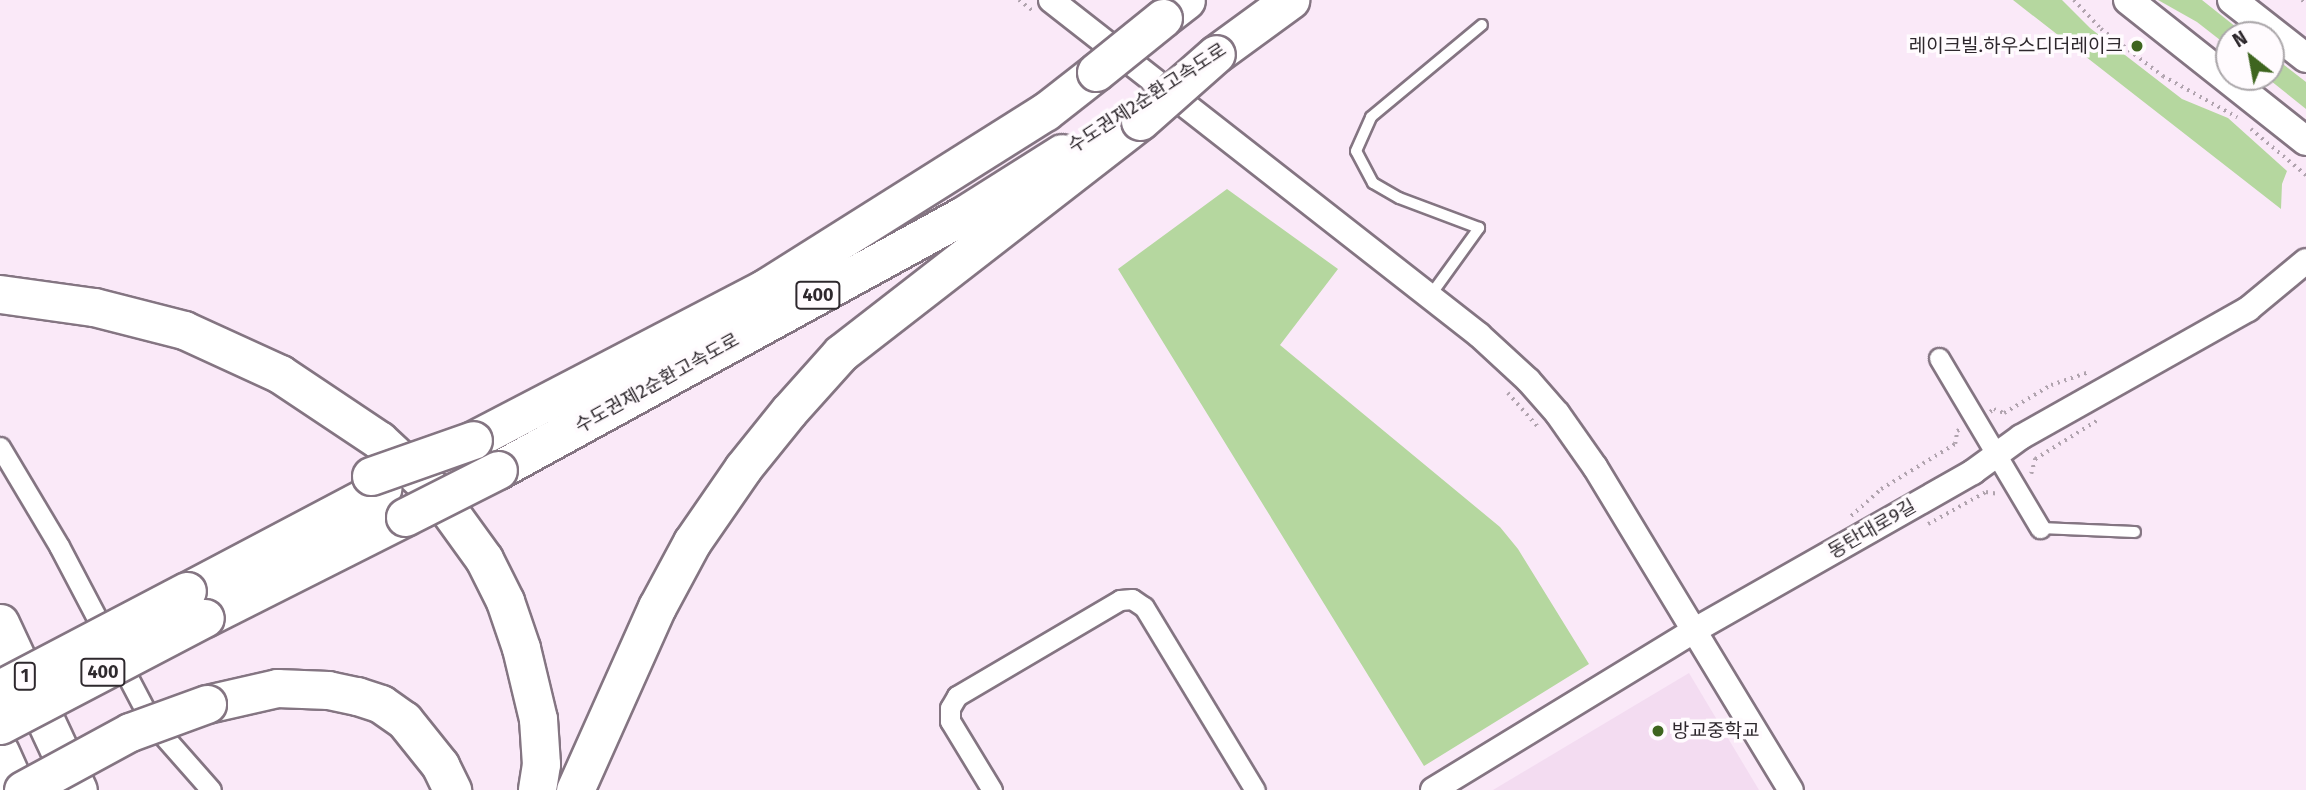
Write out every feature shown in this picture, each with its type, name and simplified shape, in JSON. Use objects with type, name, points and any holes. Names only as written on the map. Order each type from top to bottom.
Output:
[{"type":"highway","name":"수도권제2순환고속도로","points":[[0,690],[190,594],[405,517],[498,470],[962,216],[1136,115],[1290,0]]},
{"type":"highway","name":"수도권제2순환고속도로","points":[[0,725],[342,488],[377,482],[473,440],[765,288],[1045,112],[1175,9]]},
{"type":"highway","points":[[575,790],[657,607],[692,542],[743,468],[789,411],[841,353],[1136,115]]},
{"type":"highway","points":[[9,295],[94,307],[184,330],[280,374],[379,440],[437,494],[484,559],[505,601],[521,648],[538,719],[541,764],[537,790]]},
{"type":"highway","points":[[0,665],[190,594]]},
{"type":"highway","name":"1","points":[[0,623],[78,790]]},
{"type":"highway","points":[[23,790],[130,732],[207,704],[276,688],[328,690],[357,696],[381,705],[404,720],[440,765],[452,790]]},
{"type":"highway","points":[[50,729],[87,790]]},
{"type":"highway","points":[[0,752],[17,790]]},
{"type":"main road","points":[[2128,0],[2306,141]]},
{"type":"main road","points":[[2232,0],[2306,58]]},
{"type":"street","points":[[1046,8],[1430,297],[1489,344],[1557,413],[1595,467],[1791,790]]},
{"type":"street","name":"동탄대로9길","points":[[1433,790],[1695,630],[1998,456],[2021,437],[2248,309],[2306,261]]},
{"type":"street","points":[[1939,358],[2040,528]]},
{"type":"street","points":[[0,447],[59,546],[152,723],[211,790]]},
{"type":"street","points":[[992,790],[950,721],[950,708],[957,696],[1119,600],[1132,599],[1144,607],[1255,790]]},
{"type":"lane","points":[[1430,297],[1479,228],[1399,198],[1373,183],[1356,152],[1371,117],[1482,25]]},
{"type":"lane","points":[[2040,528],[2135,533]]},
{"type":"path","points":[[1019,0],[1046,8]]},
{"type":"path","points":[[2074,0],[2101,29],[2163,76],[2237,117],[2306,175]]},
{"type":"path","points":[[1994,409],[2004,413],[2051,385],[2091,372]]},
{"type":"path","points":[[1504,388],[1546,435]]},
{"type":"path","points":[[1850,517],[1881,489],[1955,444],[1957,431]]},
{"type":"path","points":[[1919,528],[1986,492],[1997,495]]},
{"type":"shaded area","name":"방교중학교","points":[[1689,673],[1759,790],[1493,790]]},
{"type":"green space","points":[[2013,0],[2062,0],[2090,28],[2182,99],[2228,118],[2287,171],[2282,184],[2281,209]]},
{"type":"green space","points":[[2158,0],[2202,0],[2228,21],[2215,21],[2215,36],[2197,22]]},
{"type":"green space","points":[[2285,66],[2306,82],[2306,109],[2284,91]]},
{"type":"green space","points":[[1227,189],[1338,269],[1280,345],[1500,527],[1518,549],[1589,664],[1424,766],[1118,269]]},
{"type":"place","name":"레이크빌.하우스디더레이크","points":[[2137,46]]},
{"type":"place","name":"방교중학교","points":[[1658,731]]}]
